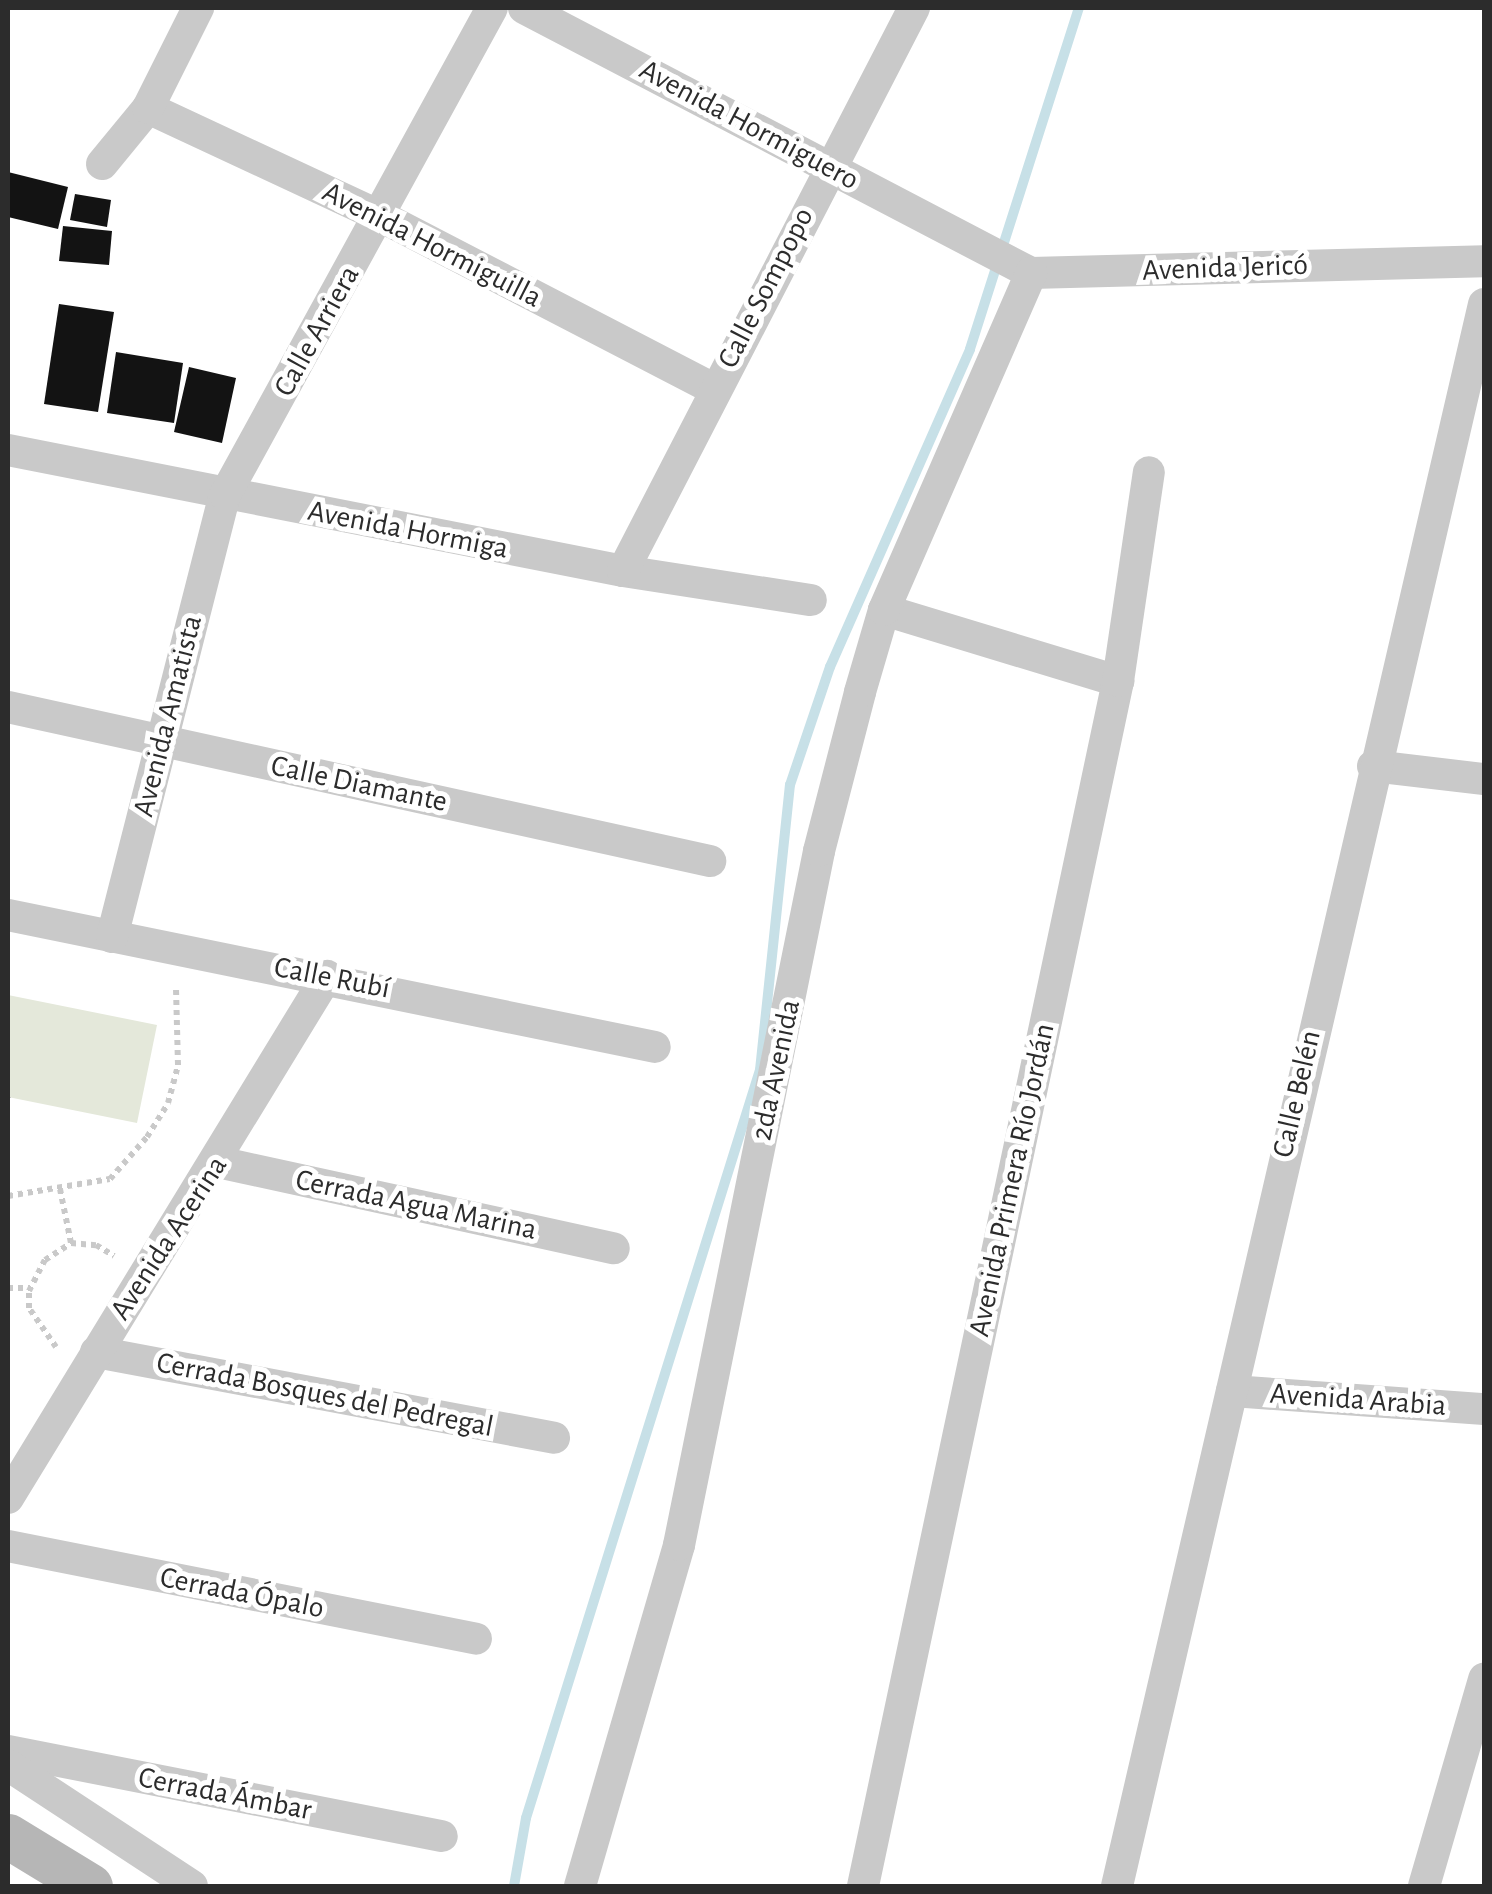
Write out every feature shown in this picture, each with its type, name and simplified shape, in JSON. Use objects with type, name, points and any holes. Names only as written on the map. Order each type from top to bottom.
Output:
[{"type":"main road","points":[[8,1836],[90,1886]]},
{"type":"street","points":[[102,164],[148,108],[198,8]]},
{"type":"street","name":"Calle Arriera","points":[[225,495],[382,217],[492,8]]},
{"type":"street","name":"Avenida Hormiguero","points":[[524,8],[971,246]]},
{"type":"street","name":"Calle Sompopo","points":[[623,570],[914,8]]},
{"type":"street","name":"Avenida Hormiguilla","points":[[148,108],[382,217],[714,388]]},
{"type":"street","name":"Avenida Jericó","points":[[971,246],[1025,270],[1484,260]]},
{"type":"street","name":"2da Avenida","points":[[580,1886],[679,1545],[818,851],[884,610],[1025,270]]},
{"type":"street","name":"Calle Belén","points":[[1117,1886],[1372,766],[1484,304]]},
{"type":"street","name":"Avenida Hormiga","points":[[8,450],[623,570],[811,600]]},
{"type":"street","name":"Avenida Primera Río Jordán","points":[[863,1886],[1118,681],[1149,472]]},
{"type":"street","name":"Avenida Amatista","points":[[112,937],[225,495]]},
{"type":"street","points":[[884,610],[1118,681]]},
{"type":"street","name":"Calle Diamante","points":[[8,707],[710,861]]},
{"type":"street","points":[[1372,766],[1484,779]]},
{"type":"street","name":"Calle Rubí","points":[[8,915],[328,976],[654,1048]]},
{"type":"street","name":"Avenida Acerina","points":[[8,1498],[218,1162],[328,976]]},
{"type":"street","name":"Cerrada Agua Marina","points":[[218,1162],[614,1248]]},
{"type":"street","name":"Cerrada Bosques del Pedregal","points":[[96,1352],[554,1438]]},
{"type":"street","name":"Avenida Arabia","points":[[1232,1391],[1484,1409]]},
{"type":"street","name":"Cerrada Ópalo","points":[[8,1546],[476,1639]]},
{"type":"street","points":[[1424,1886],[1484,1678]]},
{"type":"street","name":"Cerrada Ámbar","points":[[8,1751],[442,1836]]},
{"type":"street","points":[[8,1765],[192,1886]]},
{"type":"path","points":[[8,1196],[110,1179],[168,1104],[178,1065],[176,987]]},
{"type":"path","points":[[60,1189],[72,1243]]},
{"type":"path","points":[[56,1346],[38,1331],[30,1288],[45,1260],[72,1243],[96,1245],[114,1256]]},
{"type":"path","points":[[8,1288],[30,1288]]},
{"type":"shaded area","points":[[8,995],[157,1025],[137,1123],[8,1097]]},
{"type":"building","points":[[8,172],[68,187],[58,229],[8,217]]},
{"type":"building","points":[[75,194],[111,200],[107,227],[70,220]]},
{"type":"building","points":[[63,226],[112,231],[109,265],[59,261]]},
{"type":"building","points":[[59,304],[114,312],[98,412],[44,404]]},
{"type":"building","points":[[116,352],[183,363],[174,423],[107,413]]},
{"type":"building","points":[[189,367],[236,378],[222,443],[174,432]]},
{"type":"waterway","points":[[514,1886],[526,1818],[760,1070],[790,785],[830,667],[970,349],[1079,8]]}]
